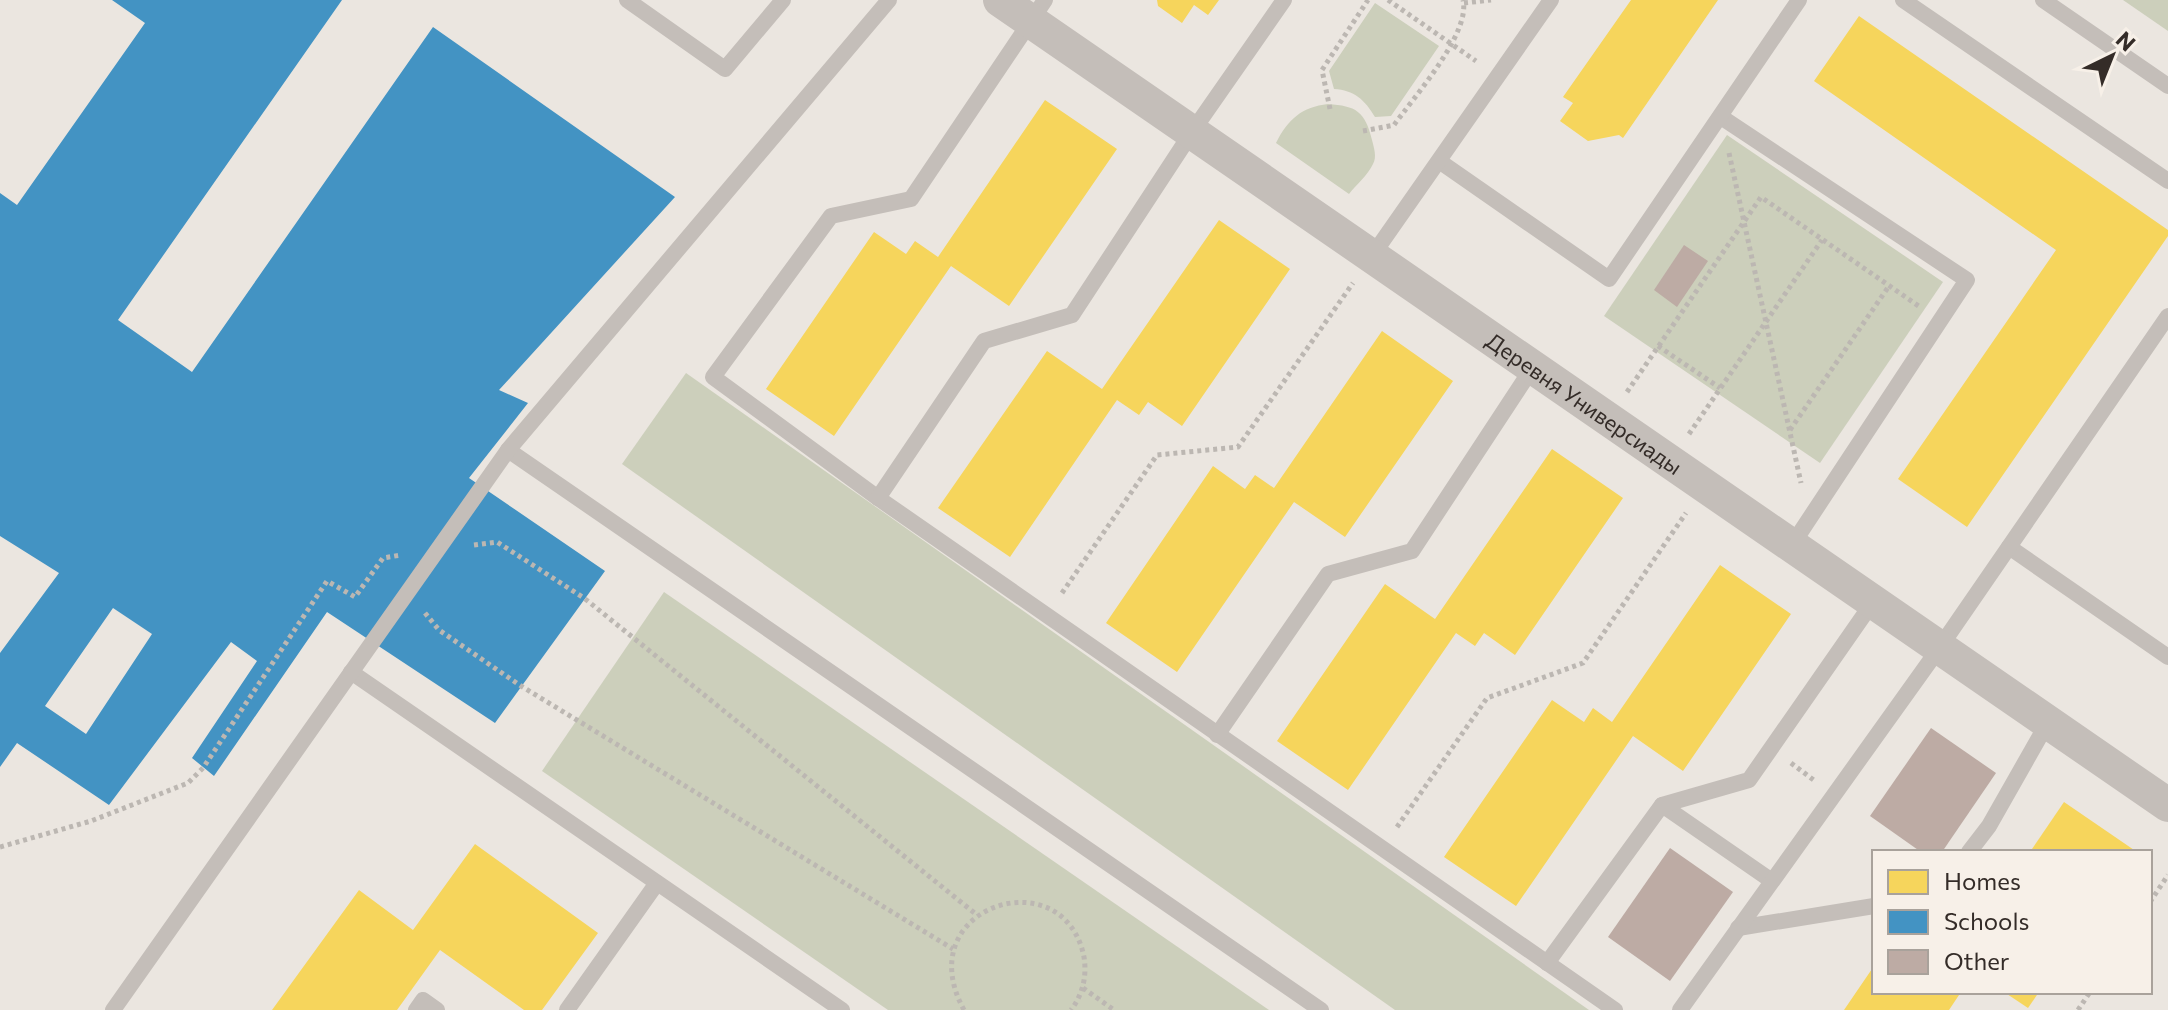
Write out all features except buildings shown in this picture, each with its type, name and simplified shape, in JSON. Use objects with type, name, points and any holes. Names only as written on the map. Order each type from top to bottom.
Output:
[{"type":"street","name":"Деревня Универсиады","points":[[1000,0],[1037,10],[1192,132],[1704,486],[1800,532],[1873,602],[2168,805]]},
{"type":"lane","points":[[627,0],[725,69],[783,0]]},
{"type":"lane","points":[[113,1010],[508,450],[889,0]]},
{"type":"lane","points":[[878,498],[984,341],[1072,315],[1192,132],[1284,0]]},
{"type":"lane","points":[[1372,256],[1551,0]]},
{"type":"lane","points":[[1439,161],[1609,279],[1799,0]]},
{"type":"lane","points":[[1903,0],[2168,181]]},
{"type":"lane","points":[[2043,0],[2168,86]]},
{"type":"lane","points":[[1037,10],[911,199],[831,216],[713,377],[1046,616],[1615,1010]]},
{"type":"lane","points":[[1721,117],[1967,280],[1800,532]]},
{"type":"lane","points":[[1680,1010],[1940,647],[2168,316]]},
{"type":"lane","points":[[1217,735],[1328,574],[1412,551],[1533,367]]},
{"type":"lane","points":[[508,450],[1321,1010]]},
{"type":"lane","points":[[2009,547],[2168,657]]},
{"type":"lane","points":[[1547,963],[1662,805],[1749,780],[1873,602]]},
{"type":"lane","points":[[351,672],[842,1010]]},
{"type":"lane","points":[[1971,850],[1989,826],[2048,722]]},
{"type":"lane","points":[[1662,805],[1772,881]]},
{"type":"lane","points":[[567,1010],[657,883]]},
{"type":"lane","points":[[1738,928],[1872,906]]},
{"type":"lane","points":[[416,1010],[423,1000],[437,1010]]},
{"type":"path","points":[[1330,109],[1322,70],[1368,0]]},
{"type":"path","points":[[1388,0],[1497,77]]},
{"type":"path","points":[[1363,131],[1394,125],[1451,44],[1461,25],[1464,2],[1491,0]]},
{"type":"path","points":[[1721,117],[1790,431],[1800,532]]},
{"type":"path","points":[[1626,393],[1761,197],[1940,321]]},
{"type":"path","points":[[1687,435],[1822,240]]},
{"type":"path","points":[[1046,616],[1157,455],[1238,447],[1372,256]]},
{"type":"path","points":[[1790,431],[1889,286]]},
{"type":"path","points":[[1658,346],[1720,388]]},
{"type":"path","points":[[1381,850],[1487,698],[1583,663],[1704,486]]},
{"type":"path","points":[[497,542],[584,598],[977,915]]},
{"type":"path","points":[[0,847],[91,821],[188,783],[203,768],[327,581],[355,597],[383,558]]},
{"type":"path","points":[[439,630],[521,686],[953,949]]},
{"type":"path","points":[[1770,749],[1833,794]]},
{"type":"path","points":[[2152,899],[2168,875]]},
{"type":"path","points":[[964,1010],[954,991],[950,970],[953,949],[962,930],[977,915],[995,905],[1016,902],[1037,904],[1056,913],[1072,928],[1082,947],[1086,967],[1083,988],[1071,1010]]},
{"type":"path","points":[[1083,988],[1114,1010]]},
{"type":"green space","points":[[2123,0],[2168,0],[2168,31]]},
{"type":"green space","points":[[1375,3],[1439,46],[1391,116],[1375,117],[1358,97],[1334,89],[1329,71]]},
{"type":"green space","points":[[1328,104],[1346,106],[1358,112],[1366,122],[1374,146],[1373,164],[1349,194],[1276,143],[1286,127],[1303,111]]},
{"type":"green space","points":[[1727,135],[1943,282],[1820,463],[1604,316]]},
{"type":"green space","points":[[686,373],[1589,1010],[1395,1010],[622,464]]},
{"type":"green space","points":[[664,592],[1269,1010],[888,1010],[542,771]]}]
